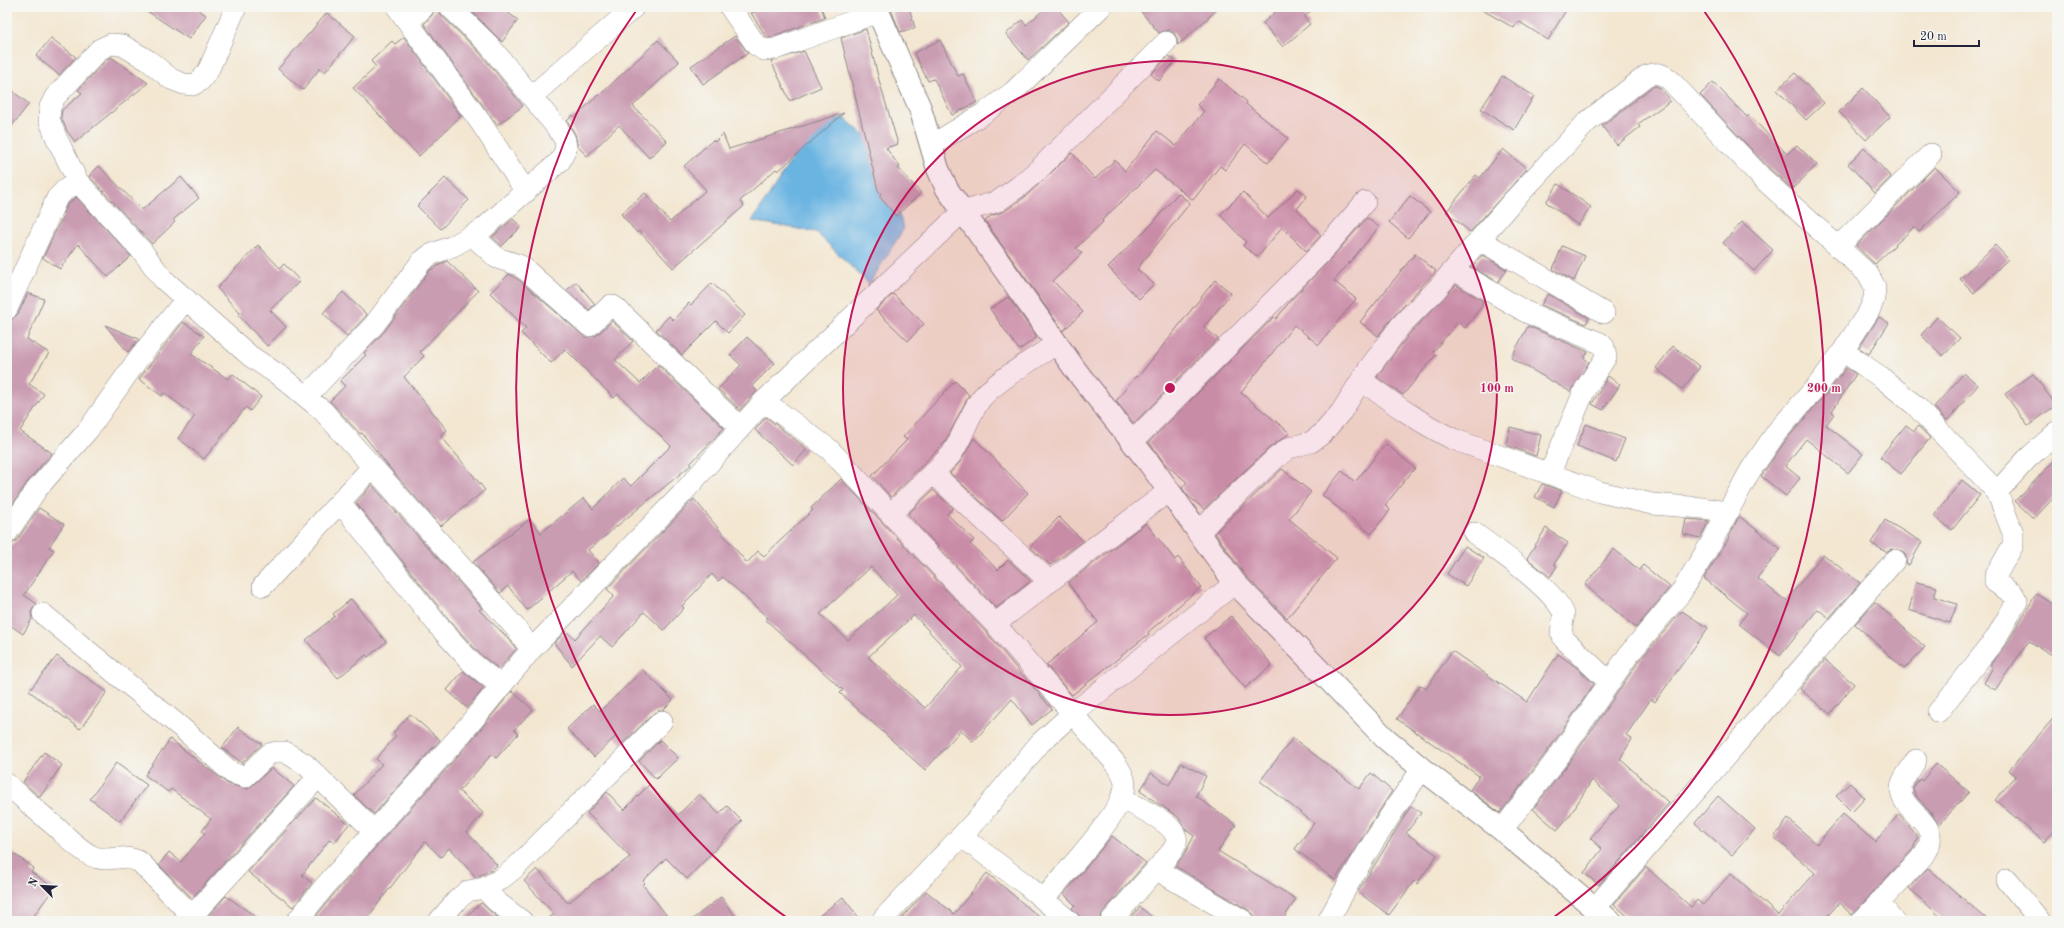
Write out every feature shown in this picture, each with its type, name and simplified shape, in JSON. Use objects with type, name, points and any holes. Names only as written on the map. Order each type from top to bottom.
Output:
[{"type":"main road","points":[[877,9],[907,75],[932,145],[938,170],[947,189],[1056,344],[1169,491],[1198,534],[1235,583],[1380,733],[1422,769],[1502,830],[1602,915]]},
{"type":"street","points":[[424,7],[403,15],[481,123],[526,192]]},
{"type":"street","points":[[306,397],[374,325],[421,262],[430,255],[453,246],[496,219],[560,161],[566,149],[565,140],[532,96],[490,45],[450,7]]},
{"type":"street","points":[[532,96],[634,7]]},
{"type":"street","points":[[730,7],[756,45],[764,50],[775,49],[877,9]]},
{"type":"street","points":[[932,145],[983,114],[1013,92],[1101,7]]},
{"type":"street","points":[[232,8],[208,71],[200,81],[193,85],[184,84],[171,79],[132,50],[122,45],[110,44],[100,49],[55,97],[50,107],[49,119],[78,182],[142,251],[163,279],[250,356],[283,378],[323,411],[520,633],[531,650]]},
{"type":"street","points":[[297,921],[325,886],[457,739],[531,650],[681,495],[764,401],[962,212],[998,201],[1018,187],[1039,169],[1166,42]]},
{"type":"street","points":[[1198,534],[1219,511],[1277,457],[1289,448],[1310,442],[1322,434],[1341,412],[1361,380],[1402,325],[1454,270],[1510,204],[1587,122],[1646,76],[1654,73],[1662,74],[1669,79],[1761,177],[1868,274],[1875,287],[1874,299],[1869,311],[1843,352],[1822,380],[1768,445],[1750,471],[1711,543],[1680,594],[1629,654],[1559,756],[1502,830]]},
{"type":"street","points":[[1838,247],[1931,154]]},
{"type":"street","points":[[7,309],[57,198],[65,190],[78,182]]},
{"type":"street","points":[[1132,442],[1320,254],[1365,202]]},
{"type":"street","points":[[472,235],[497,258],[518,265],[527,271],[588,326],[611,305],[616,308],[740,427]]},
{"type":"street","points":[[1480,240],[1604,313]]},
{"type":"street","points":[[1454,270],[1519,308],[1604,346],[1606,357],[1603,364],[1585,389],[1550,473]]},
{"type":"street","points":[[7,533],[37,489],[88,430],[138,359],[186,299]]},
{"type":"street","points":[[891,514],[952,455],[974,411],[988,392],[1056,344]]},
{"type":"street","points":[[1843,352],[1882,378],[1916,406],[1997,492],[2013,533],[2013,545],[1995,576],[1995,582],[2013,594],[2017,601],[1996,638],[1938,712]]},
{"type":"street","points":[[1361,380],[1415,419],[1453,438],[1600,492],[1652,504],[1703,508],[1727,512]]},
{"type":"street","points":[[764,401],[830,449],[995,624],[1117,765],[1123,775],[1125,783],[1121,798],[1095,836],[1044,899]]},
{"type":"street","points":[[1997,492],[2027,459],[2057,432]]},
{"type":"street","points":[[263,586],[372,466]]},
{"type":"street","points":[[934,474],[1050,582]]},
{"type":"street","points":[[995,624],[1169,491]]},
{"type":"street","points":[[340,502],[441,629],[472,663],[501,686]]},
{"type":"street","points":[[1474,533],[1512,562],[1555,599],[1564,614],[1561,632],[1564,639],[1609,682]]},
{"type":"street","points":[[1602,915],[1895,560]]},
{"type":"street","points":[[882,920],[980,816],[1040,743],[1072,714],[1235,583]]},
{"type":"street","points":[[43,614],[183,729],[232,773],[245,777],[269,754],[277,752],[292,756],[305,764],[374,831]]},
{"type":"street","points":[[443,919],[458,899],[468,891],[484,888],[501,879],[516,866],[662,721]]},
{"type":"street","points":[[1862,921],[1923,856],[1930,843],[1930,835],[1926,827],[1902,798],[1901,787],[1916,760]]},
{"type":"street","points":[[1328,921],[1360,862],[1387,818],[1422,769]]},
{"type":"street","points":[[7,784],[74,844],[93,857],[103,859],[121,856],[131,857],[140,862],[195,919],[318,777]]},
{"type":"street","points":[[1111,921],[1175,848],[1176,837],[1172,828],[1161,820],[1121,798]]},
{"type":"street","points":[[961,836],[1044,899],[1069,921]]},
{"type":"street","points":[[1157,870],[1244,921]]},
{"type":"street","points":[[2007,880],[2040,921]]},
{"type":"street","points":[[484,888],[497,902],[522,921]]},
{"type":"street","points":[[1879,902],[1894,921]]},
{"type":"water","points":[[843,117],[870,140],[904,228],[869,284],[816,232],[752,221],[809,133]]},
{"type":"building","points":[[141,7],[194,7],[206,15],[189,39]]},
{"type":"building","points":[[436,7],[438,7],[442,16],[480,53],[523,106],[497,125],[424,24],[432,15]]},
{"type":"building","points":[[467,7],[500,7],[518,20],[502,42]]},
{"type":"building","points":[[770,7],[821,7],[825,18],[767,38],[751,13]]},
{"type":"building","points":[[890,7],[909,7],[915,28],[900,32]]},
{"type":"building","points":[[1047,7],[1056,7],[1069,22],[1028,60],[1006,34],[1022,20],[1026,25]]},
{"type":"building","points":[[1137,7],[1220,7],[1178,45],[1174,33],[1169,30],[1159,33]]},
{"type":"building","points":[[1281,7],[1315,7],[1304,17],[1310,24],[1283,47],[1263,23]]},
{"type":"building","points":[[1477,7],[1568,7],[1548,40],[1518,21],[1514,28]]},
{"type":"building","points":[[327,13],[355,36],[325,72],[320,68],[303,90],[278,69]]},
{"type":"building","points":[[866,29],[880,84],[898,144],[886,148],[900,167],[898,168],[921,193],[896,216],[879,196],[881,194],[878,190],[841,38]]},
{"type":"building","points":[[735,36],[748,53],[703,84],[691,66]]},
{"type":"building","points":[[404,37],[461,116],[419,156],[353,88],[376,67],[371,61],[392,41],[395,44]]},
{"type":"building","points":[[51,38],[76,57],[59,75],[36,56]]},
{"type":"building","points":[[658,40],[679,62],[633,106],[667,141],[649,158],[619,125],[587,156],[578,147],[575,134],[567,121],[573,115],[575,117],[598,95],[599,96]]},
{"type":"building","points":[[940,40],[958,76],[963,74],[977,102],[952,115],[934,79],[928,81],[914,53]]},
{"type":"building","points":[[804,51],[821,87],[790,101],[771,61]]},
{"type":"building","points":[[1169,56],[1175,61],[1159,81],[1151,74]]},
{"type":"building","points":[[111,57],[148,83],[75,142],[67,131],[61,117],[62,110],[82,93],[78,90],[107,59]]},
{"type":"building","points":[[1795,73],[1824,103],[1806,120],[1777,90]]},
{"type":"building","points":[[1502,76],[1534,96],[1514,130],[1481,109]]},
{"type":"building","points":[[1219,79],[1247,102],[1246,104],[1288,138],[1268,163],[1245,144],[1225,170],[1220,166],[1193,200],[1155,170],[1102,220],[1103,222],[1076,248],[1082,253],[1053,281],[1083,312],[1063,331],[985,221],[991,216],[1005,211],[1026,196],[1072,153],[1095,179],[1115,160],[1125,171],[1157,131],[1176,146],[1204,111],[1197,105]]},
{"type":"building","points":[[1713,82],[1747,117],[1749,115],[1787,154],[1797,145],[1817,165],[1792,189],[1769,168],[1700,95]]},
{"type":"building","points":[[1656,86],[1660,88],[1670,101],[1638,124],[1640,127],[1617,145],[1602,126],[1652,87]]},
{"type":"building","points":[[7,87],[29,104],[7,132]]},
{"type":"building","points":[[1863,88],[1890,117],[1866,140],[1839,112]]},
{"type":"building","points":[[844,113],[778,171],[776,169],[740,201],[744,206],[673,268],[639,231],[637,233],[621,214],[645,193],[670,222],[706,190],[684,166],[713,140],[715,142],[723,134],[729,149]]},
{"type":"building","points":[[1864,148],[1891,177],[1875,193],[1848,164]]},
{"type":"building","points":[[1503,149],[1527,169],[1470,232],[1446,212],[1476,175],[1480,178]]},
{"type":"building","points":[[99,166],[142,210],[181,177],[199,198],[173,220],[175,222],[152,244],[89,176]]},
{"type":"building","points":[[1935,167],[1960,192],[1919,232],[1914,227],[1875,264],[1856,246]]},
{"type":"building","points":[[445,178],[469,200],[441,229],[417,206]]},
{"type":"building","points":[[1558,184],[1591,207],[1578,225],[1546,202]]},
{"type":"building","points":[[1298,189],[1307,196],[1297,209],[1321,235],[1306,251],[1282,227],[1258,257],[1243,246],[1246,242],[1220,215],[1243,192],[1268,218]]},
{"type":"building","points":[[1178,193],[1190,203],[1137,269],[1154,284],[1139,299],[1108,267],[1152,224]]},
{"type":"building","points":[[1410,196],[1430,212],[1408,238],[1389,222]]},
{"type":"building","points":[[76,197],[131,256],[108,277],[78,244],[60,269],[43,258],[64,216],[63,214],[67,205]]},
{"type":"building","points":[[1367,218],[1379,227],[1334,281],[1356,299],[1319,345],[1294,325],[1241,393],[1290,433],[1269,448],[1204,509],[1188,496],[1182,488],[1187,482],[1165,464],[1149,442],[1274,317],[1276,319],[1291,300],[1328,262]]},
{"type":"building","points":[[513,219],[521,227],[502,246],[492,237]]},
{"type":"building","points":[[1742,222],[1773,250],[1754,271],[1723,243]]},
{"type":"building","points":[[258,245],[280,268],[284,264],[300,281],[270,310],[286,327],[267,346],[238,315],[240,313],[217,288]]},
{"type":"building","points":[[1995,245],[2008,259],[1974,293],[1960,279]]},
{"type":"building","points":[[1562,246],[1585,256],[1574,281],[1553,269]]},
{"type":"building","points":[[1415,254],[1436,271],[1393,317],[1378,336],[1360,322]]},
{"type":"building","points":[[1482,255],[1507,270],[1498,282],[1472,267]]},
{"type":"building","points":[[447,261],[478,291],[420,352],[424,356],[404,377],[447,430],[441,436],[485,490],[441,526],[388,466],[362,433],[360,434],[330,401],[345,386],[340,381],[366,355],[364,353],[384,332],[430,270]]},
{"type":"building","points":[[509,274],[519,280],[586,338],[597,335],[612,321],[633,341],[615,360],[640,383],[658,365],[724,428],[690,464],[691,465],[588,550],[599,563],[581,581],[572,571],[527,610],[508,586],[500,593],[473,562],[530,519],[541,533],[584,498],[593,509],[623,478],[631,486],[671,446],[618,394],[614,398],[565,349],[551,363],[521,333],[526,328],[490,293]]},
{"type":"building","points":[[1215,280],[1231,293],[1204,327],[1218,339],[1134,423],[1116,401],[1136,376],[1138,377]]},
{"type":"building","points":[[576,282],[595,304],[589,310],[567,290]]},
{"type":"building","points":[[712,283],[745,315],[728,333],[716,321],[682,355],[656,330],[669,316],[673,320],[689,303],[691,305]]},
{"type":"building","points":[[1456,285],[1483,301],[1481,304],[1483,305],[1465,328],[1458,322],[1433,352],[1436,355],[1403,395],[1377,377],[1410,333]]},
{"type":"building","points":[[343,292],[367,315],[347,336],[323,313]]},
{"type":"building","points":[[28,293],[44,299],[27,339],[49,353],[29,384],[44,394],[20,431],[52,453],[28,481],[12,505],[7,501],[7,325],[9,321],[18,314]]},
{"type":"building","points":[[893,294],[924,324],[908,341],[876,310]]},
{"type":"building","points":[[1548,294],[1589,318],[1586,324],[1541,305]]},
{"type":"building","points":[[1008,297],[1037,337],[1019,350],[990,309]]},
{"type":"building","points":[[1879,317],[1889,323],[1869,354],[1859,348]]},
{"type":"building","points":[[1937,317],[1960,338],[1943,356],[1921,335]]},
{"type":"building","points":[[183,322],[204,336],[191,354],[228,379],[233,374],[261,397],[250,411],[246,407],[204,459],[178,438],[195,416],[164,393],[162,396],[139,379]]},
{"type":"building","points":[[105,325],[139,339],[128,352]]},
{"type":"building","points":[[1528,326],[1588,352],[1584,358],[1589,362],[1571,392],[1511,358]]},
{"type":"building","points":[[747,337],[775,363],[752,386],[757,391],[740,410],[718,389],[741,365],[730,355]]},
{"type":"building","points":[[1673,346],[1700,367],[1682,389],[1656,368]]},
{"type":"building","points":[[1846,368],[1856,374],[1832,411],[1834,414],[1826,425],[1863,454],[1848,473],[1806,439],[1785,466],[1800,478],[1786,496],[1761,476],[1786,440],[1831,388]]},
{"type":"building","points":[[1964,373],[1978,385],[1948,420],[1945,419],[1934,407]]},
{"type":"building","points":[[2033,374],[2056,405],[2028,426],[2005,394]]},
{"type":"building","points":[[1608,376],[1620,385],[1603,410],[1592,404]]},
{"type":"building","points":[[955,381],[969,395],[945,442],[891,497],[872,476],[907,440],[903,437]]},
{"type":"building","points":[[766,417],[807,449],[793,465],[755,430]]},
{"type":"building","points":[[1586,424],[1625,439],[1616,462],[1577,446]]},
{"type":"building","points":[[1906,425],[1914,431],[1918,426],[1930,438],[1901,474],[1880,457]]},
{"type":"building","points":[[1510,427],[1541,435],[1536,456],[1506,445]]},
{"type":"building","points":[[974,438],[1028,493],[1002,521],[950,473],[961,461]]},
{"type":"building","points":[[1386,444],[1415,468],[1385,505],[1390,510],[1371,534],[1322,495],[1342,471],[1355,482]]},
{"type":"building","points":[[2057,458],[2057,494],[2034,519],[2015,501]]},
{"type":"building","points":[[1282,469],[1311,492],[1289,519],[1337,558],[1287,618],[1245,575],[1215,533]]},
{"type":"building","points":[[841,479],[986,632],[1052,709],[1032,725],[1012,699],[973,742],[961,730],[925,770],[840,693],[843,690],[766,620],[768,618],[723,577],[718,581],[712,574],[682,606],[684,608],[664,630],[644,612],[612,647],[600,636],[572,666],[554,643],[566,631],[575,639],[614,596],[607,589],[694,499],[747,563],[758,551],[764,556],[813,510],[811,508]],"holes":[[[871,567],[897,595],[848,640],[820,614]],[[914,615],[962,667],[925,708],[868,657]]]},
{"type":"building","points":[[1962,480],[1980,495],[1952,530],[1934,516]]},
{"type":"building","points":[[1542,484],[1562,491],[1554,507],[1535,497]]},
{"type":"building","points":[[372,485],[482,608],[479,610],[510,640],[516,649],[499,669],[480,654],[450,621],[356,503]]},
{"type":"building","points":[[933,490],[953,508],[947,514],[974,540],[970,544],[998,570],[1008,560],[1031,581],[996,608],[908,514]]},
{"type":"building","points":[[39,508],[64,524],[49,547],[54,550],[24,595],[37,604],[31,612],[32,619],[23,634],[7,623],[7,548],[17,540]]},
{"type":"building","points":[[1739,516],[1781,549],[1757,578],[1786,601],[1823,554],[1860,583],[1829,618],[1818,609],[1780,656],[1739,624],[1747,613],[1704,578],[1726,543]]},
{"type":"building","points":[[1059,517],[1083,541],[1050,565],[1030,547]]},
{"type":"building","points":[[1686,519],[1709,521],[1700,538],[1683,534]]},
{"type":"building","points":[[1885,520],[1922,542],[1909,565],[1906,564],[1906,556],[1903,551],[1891,549],[1886,552],[1871,543]]},
{"type":"building","points":[[1146,523],[1175,560],[1178,557],[1201,587],[1148,632],[1149,634],[1072,695],[1046,665],[1098,622],[1068,583]]},
{"type":"building","points":[[1546,528],[1568,543],[1554,564],[1557,566],[1550,577],[1527,558]]},
{"type":"building","points":[[1465,546],[1484,558],[1466,586],[1447,574]]},
{"type":"building","points":[[1614,549],[1639,570],[1643,565],[1670,587],[1636,628],[1585,585]]},
{"type":"building","points":[[1916,582],[1937,587],[1934,597],[1957,604],[1950,623],[1909,610]]},
{"type":"building","points":[[2036,594],[2057,607],[2057,658],[2029,641],[1995,690],[1984,683],[1993,667],[1990,665],[2008,642]]},
{"type":"building","points":[[351,599],[386,642],[368,657],[366,655],[338,678],[306,640],[335,616],[333,614]]},
{"type":"building","points":[[1875,602],[1925,647],[1904,669],[1855,624]]},
{"type":"building","points":[[1682,611],[1708,628],[1655,702],[1651,699],[1626,735],[1632,739],[1620,759],[1669,803],[1599,885],[1584,873],[1602,849],[1590,838],[1620,805],[1592,780],[1570,815],[1557,830],[1533,809],[1569,763],[1639,661]]},
{"type":"building","points":[[1231,616],[1272,665],[1245,688],[1204,638]]},
{"type":"building","points":[[1452,651],[1527,702],[1558,654],[1576,667],[1594,684],[1549,749],[1500,813],[1470,790],[1479,776],[1397,719],[1420,685],[1426,689]]},
{"type":"building","points":[[57,656],[107,692],[80,729],[29,691]]},
{"type":"building","points":[[1825,660],[1854,684],[1830,714],[1800,689]]},
{"type":"building","points":[[643,670],[673,700],[664,709],[654,713],[622,744],[615,737],[594,757],[567,729],[593,704],[600,711]]},
{"type":"building","points":[[463,671],[484,688],[467,708],[447,690]]},
{"type":"building","points":[[512,691],[533,710],[514,730],[518,734],[496,758],[492,754],[459,791],[483,813],[467,832],[497,865],[492,870],[476,877],[449,848],[441,857],[425,842],[365,921],[312,921],[334,894],[466,747]]},
{"type":"building","points":[[410,714],[440,740],[374,814],[354,795],[382,764],[376,759],[396,736],[393,733]]},
{"type":"building","points":[[2057,714],[2057,828],[2044,842],[1995,800],[2016,776],[2009,770]]},
{"type":"building","points":[[238,727],[262,744],[242,763],[222,748]]},
{"type":"building","points":[[1293,738],[1359,789],[1371,773],[1392,791],[1335,880],[1295,849],[1314,823],[1260,781]]},
{"type":"building","points":[[170,739],[228,784],[248,789],[272,768],[294,786],[192,898],[159,865],[169,852],[181,862],[205,833],[202,831],[211,819],[171,789],[168,792],[145,775]]},
{"type":"building","points":[[660,740],[678,758],[656,779],[639,761]]},
{"type":"building","points":[[44,752],[62,765],[40,797],[23,782]]},
{"type":"building","points":[[116,763],[147,785],[120,821],[90,799]]},
{"type":"building","points":[[1181,763],[1206,776],[1196,796],[1236,825],[1218,851],[1296,899],[1282,921],[1256,921],[1254,915],[1250,911],[1175,866],[1184,855],[1194,836],[1186,830],[1178,817],[1140,791],[1151,773],[1169,785]]},
{"type":"building","points":[[1936,764],[1969,792],[1939,825],[1932,814],[1916,796],[1913,788],[1919,779],[1922,781]]},
{"type":"building","points":[[1850,783],[1865,798],[1852,812],[1836,796]]},
{"type":"building","points":[[649,785],[678,815],[699,794],[719,814],[727,806],[742,821],[687,879],[666,858],[643,881],[645,883],[643,885],[671,921],[545,921],[554,914],[524,881],[537,869],[568,903],[598,879],[599,880],[630,857],[587,813],[607,792],[624,810]]},
{"type":"building","points":[[1718,796],[1755,829],[1732,855],[1695,823]]},
{"type":"building","points":[[316,798],[349,824],[334,843],[330,839],[302,875],[312,883],[293,907],[248,872]]},
{"type":"building","points":[[1411,806],[1421,813],[1406,833],[1437,855],[1417,884],[1414,881],[1389,915],[1358,892]]},
{"type":"building","points":[[1843,814],[1875,842],[1899,814],[1918,837],[1913,849],[1852,915],[1839,903],[1823,921],[1633,921],[1614,904],[1646,867],[1691,907],[1697,900],[1703,905],[1731,873],[1778,915],[1815,873],[1774,837],[1788,819],[1817,844]]},
{"type":"building","points":[[1112,836],[1146,863],[1102,913],[1099,921],[1081,921],[1080,917],[1072,908],[1075,905],[1064,894]]},
{"type":"building","points":[[7,849],[34,868],[31,872],[54,888],[30,921],[7,921]]},
{"type":"building","points":[[1928,868],[1989,921],[1945,921],[1909,888]]},
{"type":"building","points":[[987,873],[1044,921],[899,921],[926,891],[954,914]]},
{"type":"building","points":[[226,896],[262,921],[209,921],[208,916]]},
{"type":"building","points":[[721,897],[739,921],[690,921]]},
{"type":"building","points":[[843,897],[861,921],[813,921]]},
{"type":"building","points":[[481,903],[490,911],[502,921],[461,921]]},
{"type":"building","points":[[1140,907],[1157,921],[1127,921]]}]
